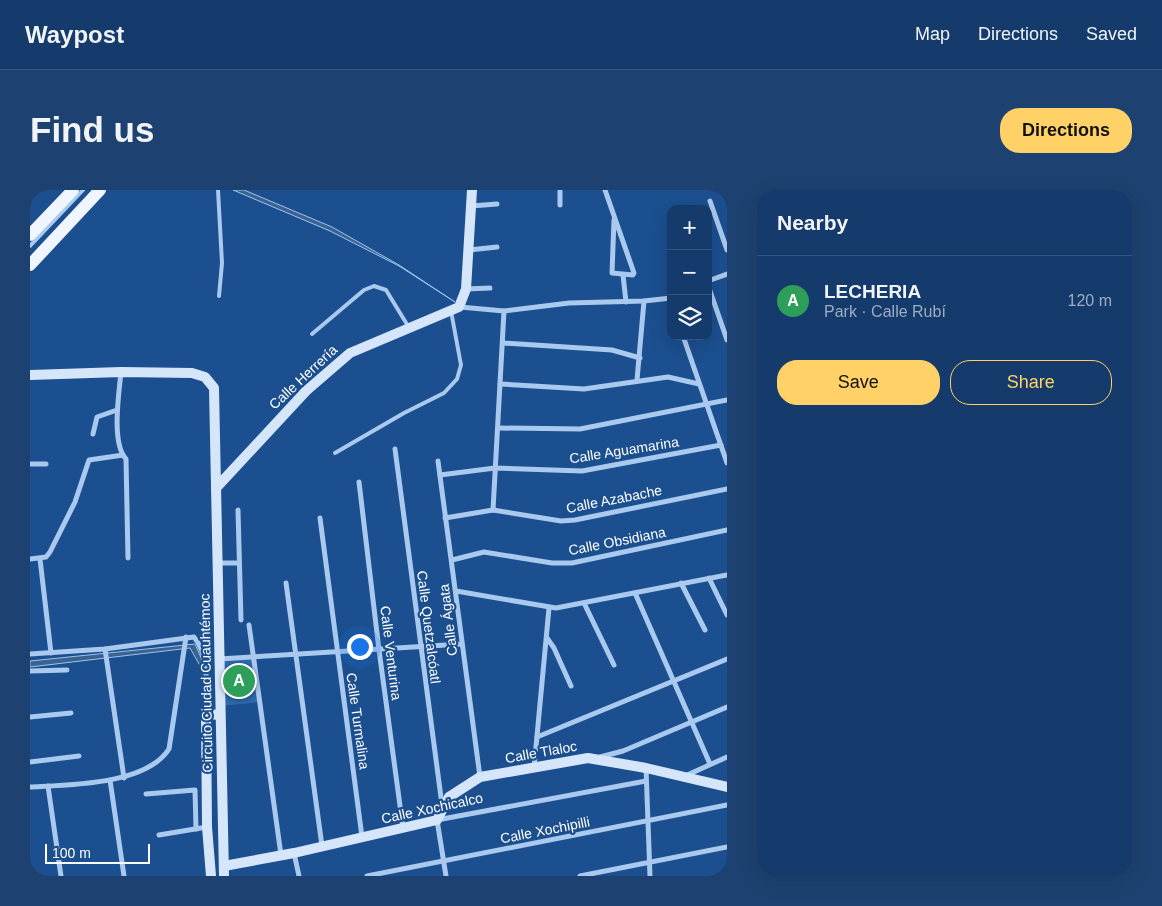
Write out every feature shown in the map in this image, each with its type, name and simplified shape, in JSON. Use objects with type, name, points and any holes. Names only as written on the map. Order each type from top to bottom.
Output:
[{"type":"main road","points":[[30,236],[73,190]]},
{"type":"main road","points":[[30,265],[100,190]]},
{"type":"main road","points":[[455,309],[466,289],[472,190]]},
{"type":"main road","name":"Calle Herrería","points":[[216,488],[306,391],[350,353],[455,309]]},
{"type":"main road","name":"Circuito Ciudad Cuauhtémoc","points":[[30,375],[122,372],[192,373],[205,376],[214,388],[216,400],[218,659],[224,871]]},
{"type":"main road","points":[[211,876],[207,827],[206,714],[220,715]]},
{"type":"main road","name":"Calle Tlaloc","points":[[437,820],[442,807],[449,797],[480,777],[588,758],[598,758],[624,766],[646,768],[727,787]]},
{"type":"main road","name":"Calle Xochicalco","points":[[224,871],[281,855],[437,820]]},
{"type":"street","points":[[560,190],[560,205]]},
{"type":"street","points":[[605,190],[634,274],[614,274],[611,270],[614,220]]},
{"type":"street","points":[[710,201],[727,250]]},
{"type":"street","points":[[471,206],[497,204]]},
{"type":"street","points":[[469,250],[497,247]]},
{"type":"street","points":[[712,281],[727,274]]},
{"type":"street","points":[[623,275],[626,302]]},
{"type":"street","points":[[466,289],[490,288]]},
{"type":"street","points":[[712,295],[727,340]]},
{"type":"street","points":[[455,309],[504,311],[569,303],[667,299]]},
{"type":"street","points":[[637,380],[644,301]]},
{"type":"street","points":[[493,510],[504,311]]},
{"type":"street","points":[[684,340],[727,463]]},
{"type":"street","points":[[503,343],[612,350],[640,358]]},
{"type":"street","points":[[122,372],[117,410],[120,450],[126,459],[128,558]]},
{"type":"street","points":[[500,384],[584,389],[637,380],[672,377],[699,384]]},
{"type":"street","points":[[498,428],[580,429],[707,406],[727,400]]},
{"type":"street","points":[[93,434],[97,417],[117,410]]},
{"type":"street","name":"Calle Aguamarina","points":[[440,475],[495,468],[582,471],[721,445]]},
{"type":"street","name":"Calle Quetzalcóatl","points":[[395,449],[442,807]]},
{"type":"street","points":[[30,560],[46,557],[50,552],[75,502],[89,460],[123,455]]},
{"type":"street","name":"Calle Ágata","points":[[438,461],[480,777]]},
{"type":"street","points":[[30,464],[46,464]]},
{"type":"street","name":"Calle Venturina","points":[[359,482],[403,828]]},
{"type":"street","name":"Calle Azabache","points":[[445,518],[493,510],[561,521],[727,488]]},
{"type":"street","points":[[238,510],[241,620]]},
{"type":"street","name":"Calle Turmalina","points":[[320,518],[362,837]]},
{"type":"street","name":"Calle Obsidiana","points":[[452,560],[484,552],[552,563],[572,563],[727,530]]},
{"type":"street","points":[[40,559],[51,653]]},
{"type":"street","points":[[217,563],[238,563]]},
{"type":"street","points":[[456,591],[549,608],[727,575]]},
{"type":"street","points":[[708,578],[727,615]]},
{"type":"street","points":[[286,583],[322,846]]},
{"type":"street","points":[[681,583],[705,630]]},
{"type":"street","points":[[635,593],[710,764]]},
{"type":"street","points":[[584,603],[614,665]]},
{"type":"street","points":[[534,768],[549,608]]},
{"type":"street","points":[[250,625],[281,855]]},
{"type":"street","points":[[30,654],[105,650],[186,640],[194,637],[198,642],[205,667],[206,714]]},
{"type":"street","points":[[546,638],[554,648],[571,686]]},
{"type":"street","points":[[30,788],[124,778],[143,770],[166,754],[169,749],[186,640]]},
{"type":"street","points":[[218,659],[295,656],[462,644]]},
{"type":"street","points":[[105,650],[124,778]]},
{"type":"street","points":[[537,737],[727,659]]},
{"type":"street","points":[[30,671],[67,670]]},
{"type":"street","points":[[598,758],[624,751],[727,707]]},
{"type":"street","points":[[30,717],[71,713]]},
{"type":"street","points":[[624,751],[624,766]]},
{"type":"street","points":[[30,760],[80,756]]},
{"type":"street","points":[[682,777],[727,757]]},
{"type":"street","points":[[646,768],[650,876]]},
{"type":"street","points":[[110,780],[124,876]]},
{"type":"street","name":"Calle Xochicalco","points":[[437,820],[646,781]]},
{"type":"street","points":[[48,786],[61,876]]},
{"type":"street","points":[[146,794],[195,790],[196,829]]},
{"type":"street","name":"Calle Xochipilli","points":[[367,876],[727,805]]},
{"type":"street","points":[[437,820],[446,876]]},
{"type":"street","points":[[159,835],[207,827]]},
{"type":"street","points":[[580,876],[727,847]]},
{"type":"street","points":[[294,853],[299,876]]},
{"type":"lane","points":[[30,246],[84,190]]},
{"type":"lane","points":[[30,257],[93,190]]},
{"type":"lane","points":[[218,190],[222,263],[219,296]]},
{"type":"lane","points":[[312,334],[364,290],[374,286],[386,290],[410,328]]},
{"type":"lane","points":[[334,453],[404,412],[444,393],[457,379],[460,365],[455,309]]},
{"type":"shaded area","points":[[233,190],[244,190],[332,227],[399,265],[455,302],[399,266],[330,231]]},
{"type":"shaded area","points":[[195,644],[205,667],[203,671],[190,648],[30,667],[30,661]]},
{"type":"shaded area","points":[[254,658],[261,702],[221,706],[220,660]]},
{"type":"place","name":"LECHERIA","points":[[239,681]]}]
